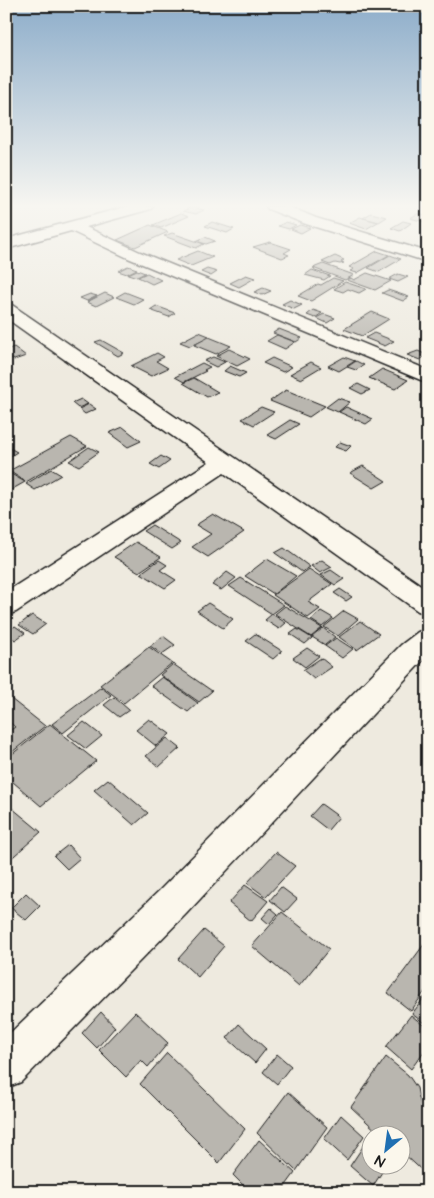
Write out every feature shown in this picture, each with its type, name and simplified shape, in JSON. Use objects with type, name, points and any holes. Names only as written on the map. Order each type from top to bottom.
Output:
[{"type":"street","points":[[151,262],[428,377]]},
{"type":"street","points":[[6,309],[428,604]]},
{"type":"street","points":[[6,605],[223,462]]},
{"type":"street","points":[[6,1067],[173,902],[411,653],[428,639]]},
{"type":"building","points":[[181,262],[201,262],[191,266]]},
{"type":"building","points":[[322,262],[341,262],[344,263],[330,265]]},
{"type":"building","points":[[358,262],[377,262],[357,273],[350,271],[354,269],[349,267]]},
{"type":"building","points":[[378,262],[396,262],[379,272],[368,268]]},
{"type":"building","points":[[323,264],[354,275],[345,280],[313,268]]},
{"type":"building","points":[[128,266],[137,269],[127,274],[118,271]]},
{"type":"building","points":[[207,269],[217,272],[211,276],[201,272]]},
{"type":"building","points":[[137,270],[145,273],[137,277],[128,274]]},
{"type":"building","points":[[312,270],[330,276],[324,280],[305,275]]},
{"type":"building","points":[[147,273],[161,280],[152,284],[138,277]]},
{"type":"building","points":[[367,273],[391,281],[375,290],[347,280],[351,278],[354,280]]},
{"type":"building","points":[[398,274],[408,277],[398,282],[389,279]]},
{"type":"building","points":[[246,275],[255,278],[239,287],[230,283]]},
{"type":"building","points":[[333,278],[343,281],[311,301],[298,296],[318,284],[321,285]]},
{"type":"building","points":[[345,282],[366,289],[359,293],[348,289],[343,292],[334,289]]},
{"type":"building","points":[[263,288],[271,291],[262,295],[254,292]]},
{"type":"building","points":[[388,290],[409,297],[403,301],[382,293]]},
{"type":"building","points":[[125,292],[143,299],[134,304],[116,297]]},
{"type":"building","points":[[105,293],[114,297],[96,306],[87,302]]},
{"type":"building","points":[[90,294],[97,296],[87,301],[80,298]]},
{"type":"building","points":[[290,300],[302,305],[294,309],[282,304]]},
{"type":"building","points":[[156,306],[175,313],[169,317],[150,310]]},
{"type":"building","points":[[313,310],[322,313],[315,318],[307,315]]},
{"type":"building","points":[[372,312],[389,319],[362,336],[344,329]]},
{"type":"building","points":[[324,314],[335,318],[327,323],[316,318]]},
{"type":"building","points":[[279,329],[302,338],[296,342],[273,333]]},
{"type":"building","points":[[199,332],[209,336],[190,346],[180,342]]},
{"type":"building","points":[[374,333],[394,341],[385,346],[365,338]]},
{"type":"building","points":[[277,335],[295,342],[285,349],[267,341]]},
{"type":"building","points":[[209,337],[231,346],[216,354],[194,345]]},
{"type":"building","points":[[101,340],[124,353],[118,356],[95,342]]},
{"type":"building","points":[[14,347],[26,356],[14,360],[6,355],[6,350]]},
{"type":"building","points":[[229,349],[250,359],[237,366],[216,356]]},
{"type":"building","points":[[418,351],[427,355],[420,360],[407,355]]},
{"type":"building","points":[[157,353],[164,357],[156,361],[168,368],[151,376],[131,366]]},
{"type":"building","points":[[213,357],[225,362],[216,367],[204,361]]},
{"type":"building","points":[[344,357],[355,361],[339,371],[328,366]]},
{"type":"building","points":[[272,358],[292,367],[283,372],[263,363]]},
{"type":"building","points":[[356,361],[364,365],[356,370],[347,367]]},
{"type":"building","points":[[311,362],[321,367],[301,379],[290,374]]},
{"type":"building","points":[[202,363],[210,367],[184,382],[175,377]]},
{"type":"building","points":[[230,366],[246,373],[239,377],[224,371]]},
{"type":"building","points":[[382,369],[408,380],[395,389],[369,378]]},
{"type":"building","points":[[194,378],[218,392],[207,397],[183,383]]},
{"type":"building","points":[[358,384],[370,390],[362,394],[350,388]]},
{"type":"building","points":[[286,390],[325,406],[309,417],[270,401]]},
{"type":"building","points":[[338,398],[350,402],[338,412],[326,407]]},
{"type":"building","points":[[81,399],[88,404],[78,408],[72,403]]},
{"type":"building","points":[[89,404],[96,409],[85,414],[79,409]]},
{"type":"building","points":[[261,407],[274,412],[254,425],[242,419]]},
{"type":"building","points":[[346,407],[373,419],[366,424],[339,412]]},
{"type":"building","points":[[290,420],[299,424],[276,439],[267,435]]},
{"type":"building","points":[[123,427],[141,441],[128,447],[109,433]]},
{"type":"building","points":[[71,437],[87,446],[26,482],[9,471]]},
{"type":"building","points":[[340,442],[351,446],[346,451],[335,447]]},
{"type":"building","points":[[6,446],[17,452],[6,459]]},
{"type":"building","points":[[89,447],[99,452],[79,466],[69,461]]},
{"type":"building","points":[[161,456],[170,461],[159,469],[150,464]]},
{"type":"building","points":[[363,466],[386,481],[374,488],[350,473]]},
{"type":"building","points":[[51,469],[61,475],[35,490],[26,484]]},
{"type":"building","points":[[6,471],[25,482],[9,491],[6,489]]},
{"type":"building","points":[[213,514],[244,532],[208,557],[192,547],[211,534],[196,525]]},
{"type":"building","points":[[152,525],[181,543],[172,549],[143,531]]},
{"type":"building","points":[[136,542],[161,557],[139,572],[114,557]]},
{"type":"building","points":[[284,548],[310,567],[302,572],[275,553]]},
{"type":"building","points":[[267,559],[296,576],[274,594],[245,576]]},
{"type":"building","points":[[159,560],[167,565],[160,570],[176,580],[165,588],[141,573]]},
{"type":"building","points":[[322,560],[332,567],[320,573],[311,566]]},
{"type":"building","points":[[309,569],[332,584],[308,602],[320,609],[308,618],[273,595]]},
{"type":"building","points":[[331,570],[344,579],[335,585],[321,575]]},
{"type":"building","points":[[227,572],[236,578],[221,590],[212,585]]},
{"type":"building","points":[[241,578],[284,605],[272,614],[229,586]]},
{"type":"building","points":[[340,589],[352,597],[346,601],[334,593]]},
{"type":"building","points":[[208,603],[233,619],[223,628],[197,611]]},
{"type":"building","points":[[285,606],[322,628],[311,637],[275,614]]},
{"type":"building","points":[[321,611],[333,618],[322,627],[311,620]]},
{"type":"building","points":[[344,611],[358,619],[338,636],[324,627]]},
{"type":"building","points":[[272,614],[286,623],[279,629],[265,620]]},
{"type":"building","points":[[32,615],[46,624],[33,634],[19,625]]},
{"type":"building","points":[[360,621],[379,634],[357,650],[339,637]]},
{"type":"building","points":[[15,626],[25,633],[15,640],[6,633]]},
{"type":"building","points":[[323,628],[335,637],[325,645],[312,637]]},
{"type":"building","points":[[297,629],[312,638],[305,644],[290,634]]},
{"type":"building","points":[[255,634],[282,651],[273,659],[246,641]]},
{"type":"building","points":[[163,636],[175,645],[162,654],[150,646]]},
{"type":"building","points":[[336,638],[353,649],[342,658],[325,646]]},
{"type":"building","points":[[149,647],[172,663],[124,703],[100,685]]},
{"type":"building","points":[[307,648],[319,656],[305,667],[293,658]]},
{"type":"building","points":[[321,658],[332,667],[314,679],[303,670]]},
{"type":"building","points":[[173,664],[212,691],[199,702],[160,675]]},
{"type":"building","points":[[162,677],[198,703],[188,712],[151,686]]},
{"type":"building","points":[[101,687],[111,695],[63,733],[52,724]]},
{"type":"building","points":[[6,695],[45,726],[12,752],[6,747],[6,733],[15,727],[6,719]]},
{"type":"building","points":[[114,697],[129,710],[119,717],[104,705]]},
{"type":"building","points":[[149,719],[170,734],[156,746],[136,730]]},
{"type":"building","points":[[84,722],[102,736],[86,749],[68,735]]},
{"type":"building","points":[[50,724],[96,761],[41,806],[6,776],[6,759]]},
{"type":"building","points":[[167,738],[180,748],[159,767],[146,756]]},
{"type":"building","points":[[108,779],[148,813],[134,825],[94,790]]},
{"type":"building","points":[[6,803],[41,832],[6,863]]},
{"type":"building","points":[[321,804],[339,817],[328,830],[310,816]]},
{"type":"building","points":[[68,845],[80,858],[67,869],[54,856]]},
{"type":"building","points":[[276,852],[295,866],[266,897],[247,883]]},
{"type":"building","points":[[245,885],[268,901],[251,921],[229,903]]},
{"type":"building","points":[[281,887],[297,899],[285,912],[270,900]]},
{"type":"building","points":[[26,893],[40,906],[26,920],[11,908]]},
{"type":"building","points":[[271,908],[278,914],[269,924],[262,918]]},
{"type":"building","points":[[282,912],[329,949],[299,986],[252,946]]},
{"type":"building","points":[[204,930],[224,946],[198,977],[178,959]]},
{"type":"building","points":[[428,939],[428,987],[411,1011],[388,993]]},
{"type":"building","points":[[428,992],[428,1026],[412,1014]]},
{"type":"building","points":[[101,1012],[115,1027],[97,1048],[82,1033]]},
{"type":"building","points":[[135,1012],[168,1043],[148,1067],[141,1060],[126,1077],[99,1050]]},
{"type":"building","points":[[411,1015],[428,1029],[428,1046],[411,1069],[386,1047]]},
{"type":"building","points":[[239,1024],[266,1049],[255,1063],[227,1038]]},
{"type":"building","points":[[167,1053],[245,1129],[219,1163],[140,1084]]},
{"type":"building","points":[[277,1054],[291,1066],[277,1084],[263,1072]]},
{"type":"building","points":[[386,1057],[408,1075],[417,1088],[424,1120],[423,1137],[428,1140],[428,1176],[412,1161],[412,1126],[371,1126],[351,1107]]},
{"type":"building","points":[[288,1092],[327,1127],[296,1171],[257,1133]]},
{"type":"building","points":[[341,1115],[362,1134],[362,1139],[347,1160],[324,1139]]},
{"type":"building","points":[[259,1140],[295,1173],[281,1192],[250,1192],[233,1175]]},
{"type":"building","points":[[362,1148],[362,1176],[380,1176],[373,1186],[350,1166]]}]
